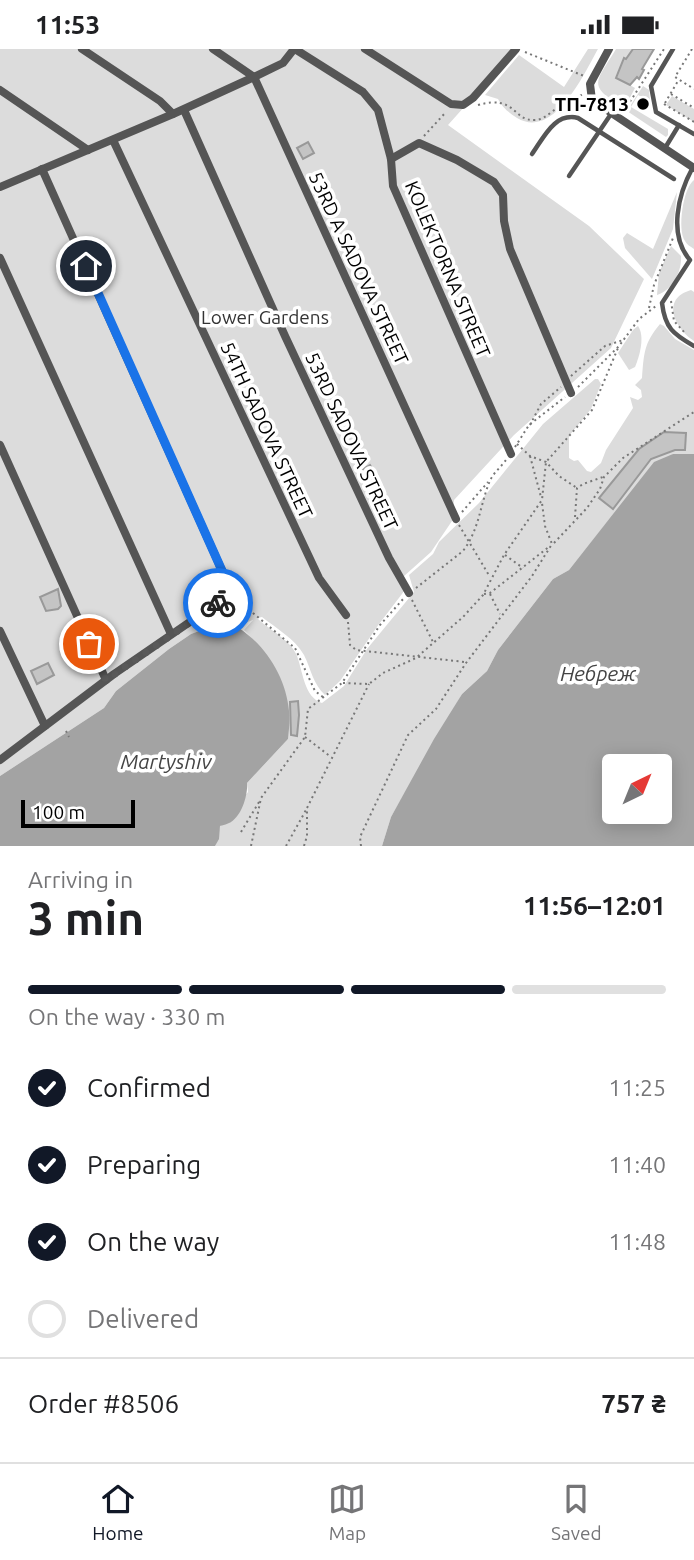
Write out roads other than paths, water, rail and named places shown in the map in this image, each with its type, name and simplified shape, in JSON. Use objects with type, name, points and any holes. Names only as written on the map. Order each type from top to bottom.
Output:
[{"type":"street","points":[[82,49],[160,101],[173,114]]},
{"type":"street","points":[[213,49],[254,77]]},
{"type":"street","points":[[0,187],[184,110],[282,63],[295,49]]},
{"type":"street","name":"KOLEKTORNA STREET","points":[[295,49],[363,92],[378,110],[391,159],[393,186],[511,454]]},
{"type":"street","points":[[365,49],[451,104],[463,105],[473,98],[515,49]]},
{"type":"street","points":[[609,49],[589,84],[592,100],[694,167]]},
{"type":"street","name":"53RD A SADOVA STREET","points":[[254,77],[456,519]]},
{"type":"street","points":[[0,90],[88,150]]},
{"type":"street","name":"53RD SADOVA STREET","points":[[184,110],[285,336],[389,558],[409,593]]},
{"type":"street","name":"54TH SADOVA STREET","points":[[113,140],[319,578],[346,615]]},
{"type":"street","points":[[391,159],[419,142],[494,182],[503,195],[503,221],[510,249],[571,393]]},
{"type":"street","points":[[0,760],[106,680],[232,593],[42,169]]},
{"type":"street","points":[[0,258],[171,634]]},
{"type":"street","points":[[0,445],[106,680]]},
{"type":"street","points":[[0,631],[45,726]]},
{"type":"lane","points":[[673,49],[651,86],[656,112],[694,134]]},
{"type":"lane","points":[[569,176],[611,114]]},
{"type":"lane","points":[[532,154],[559,119],[568,115],[600,131],[674,179]]},
{"type":"lane","points":[[664,149],[679,125]]},
{"type":"lane","points":[[694,167],[684,183],[677,230],[679,244],[690,261],[662,303],[664,320],[671,330],[694,346]]},
{"type":"water","name":"Небреж","points":[[673,454],[694,454],[694,846],[382,846],[391,817],[462,694],[487,671],[498,650],[553,579],[569,570],[654,462]]},
{"type":"water","name":"Martyshiv","points":[[226,621],[250,636],[277,670],[287,697],[289,725],[288,739],[247,783],[241,810],[235,819],[220,826],[219,839],[215,846],[0,846],[0,776],[104,708],[116,691],[169,649],[191,634]]},
{"type":"place","name":"ТП-7813","points":[[643,104]]},
{"type":"park label","name":"Lower Gardens","points":[[265,317]]}]
